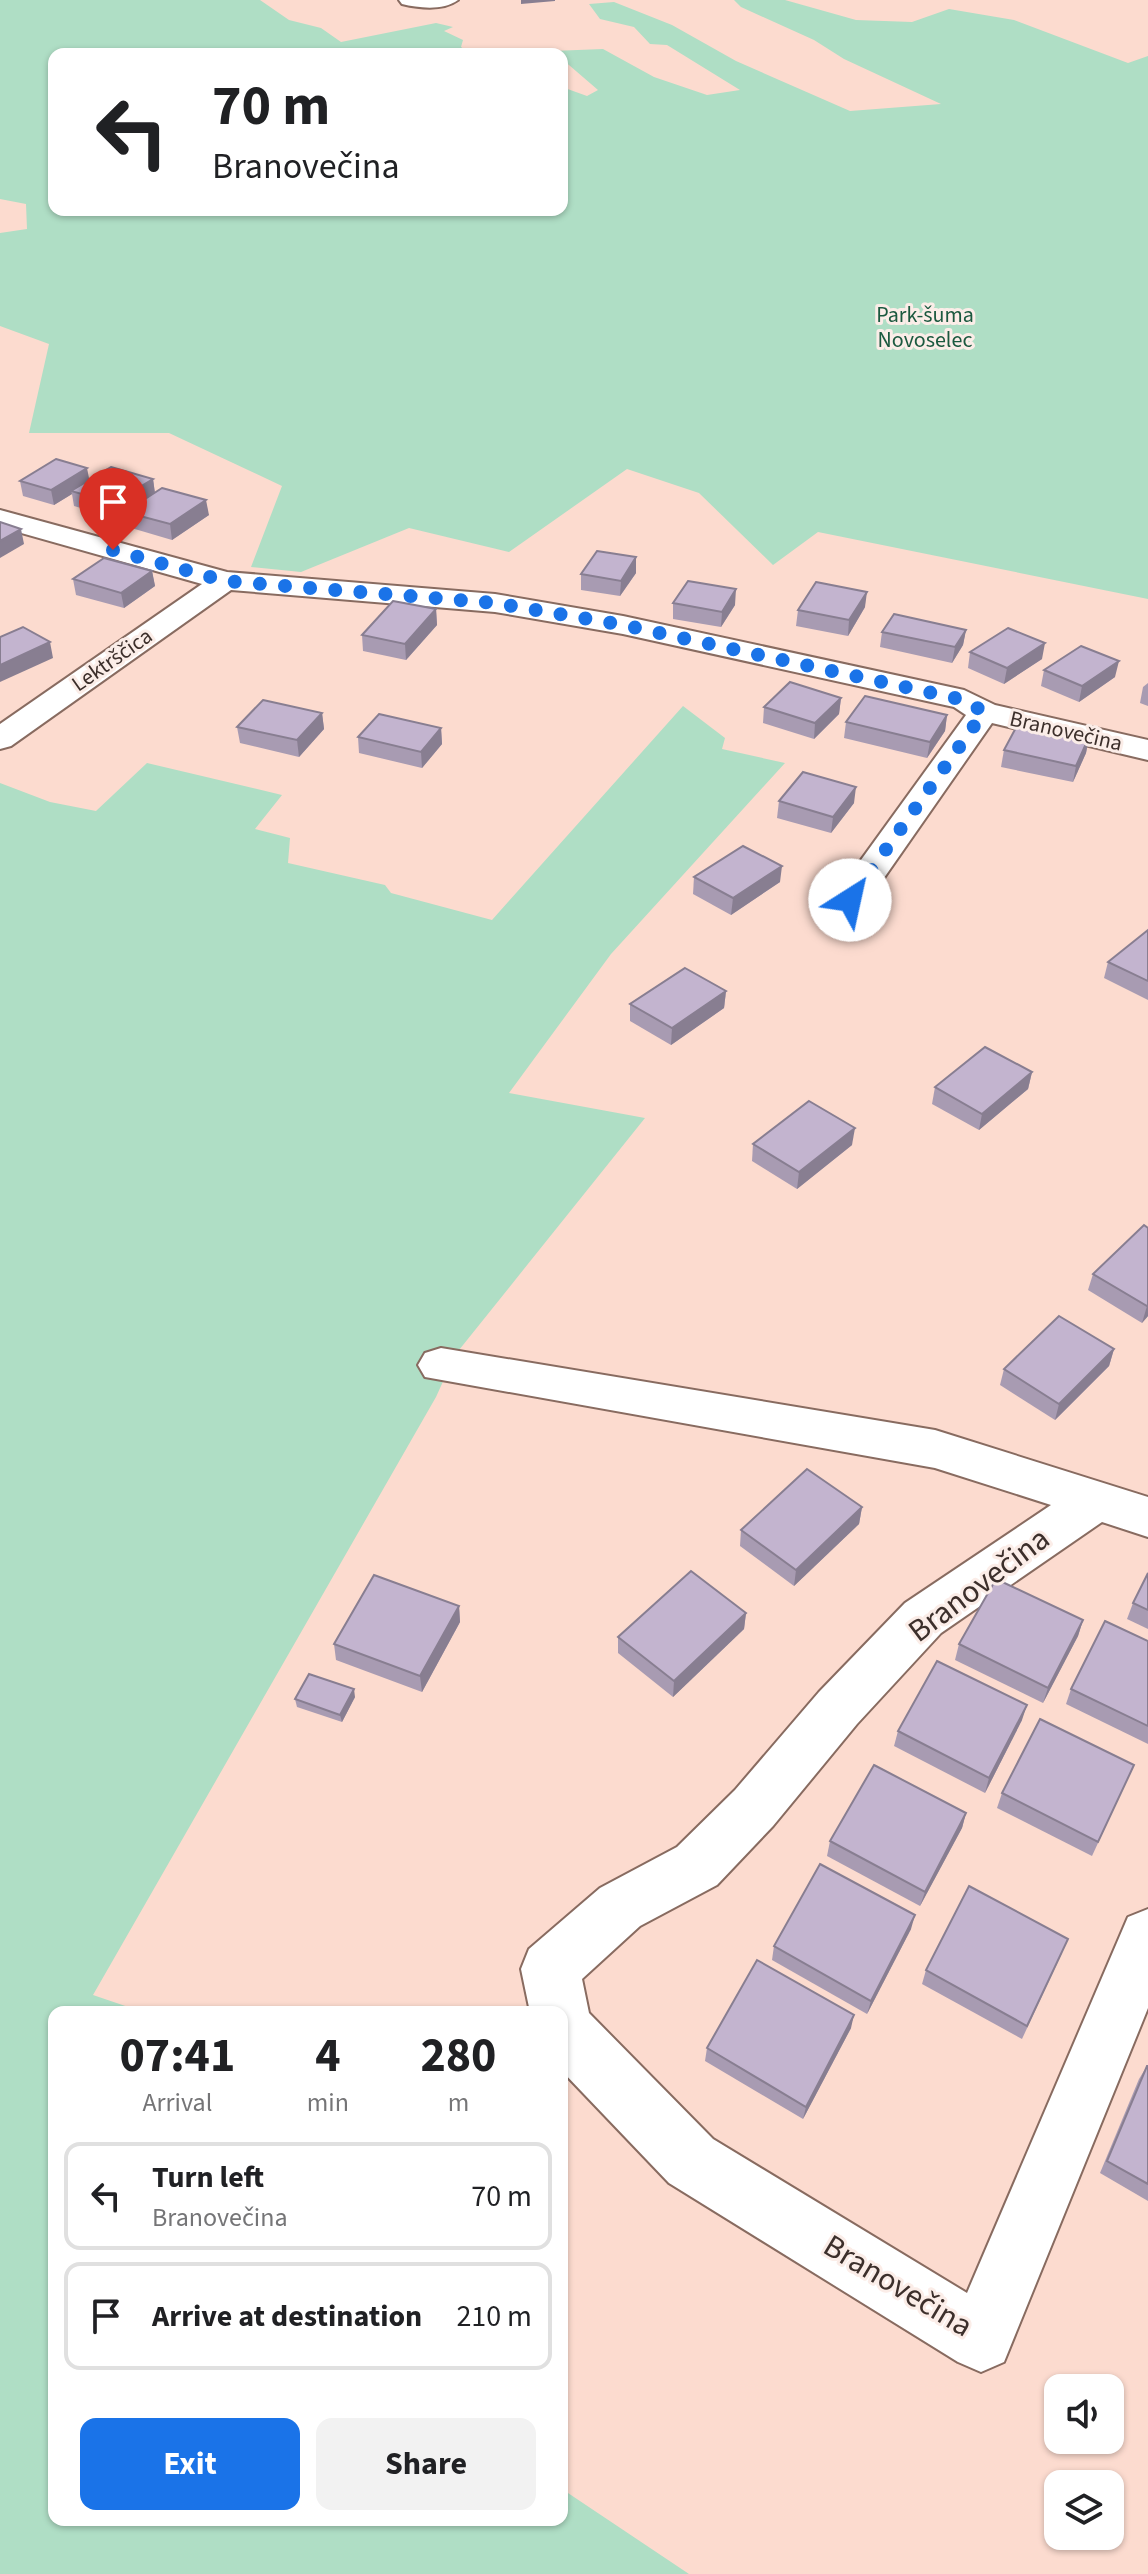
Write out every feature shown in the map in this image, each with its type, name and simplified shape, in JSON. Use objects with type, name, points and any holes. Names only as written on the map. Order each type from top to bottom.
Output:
[{"type":"street","points":[[408,0],[422,3],[449,0]]},
{"type":"street","name":"Branovečina","points":[[0,518],[225,581],[495,603],[581,617],[964,700],[984,712],[1148,750]]},
{"type":"street","name":"Lektrščica","points":[[0,739],[225,581]]},
{"type":"street","name":"Branovečina","points":[[850,900],[984,712]]},
{"type":"street","name":"Branovečina","points":[[441,1365],[935,1449],[1148,1517]]},
{"type":"street","name":"Branovečina","points":[[559,2006],[550,1969],[620,1907],[697,1866],[754,1808],[838,1708],[923,1618],[1096,1500]]},
{"type":"street","name":"Branovečina","points":[[568,2034],[691,2161],[981,2339],[1148,1937]]},
{"type":"green space","name":"Park-šuma Novoselec","points":[[0,0],[260,0],[289,20],[321,28],[341,42],[436,23],[453,27],[444,31],[463,40],[462,48],[48,48],[48,216],[568,216],[568,89],[587,96],[598,90],[568,64],[568,50],[603,49],[654,77],[707,95],[740,90],[667,45],[650,44],[634,27],[600,19],[589,4],[614,2],[672,25],[736,61],[850,111],[941,104],[844,59],[814,40],[741,7],[734,0],[785,0],[856,20],[912,22],[949,9],[1014,20],[1128,63],[1148,56],[1148,599],[818,532],[773,565],[699,493],[627,469],[509,552],[409,528],[301,572],[251,567],[282,486],[169,433],[29,433],[49,344],[0,326],[0,233],[27,229],[26,204],[0,199]]},
{"type":"green space","points":[[683,706],[725,738],[722,749],[785,763],[611,954],[509,1093],[645,1118],[455,1355],[436,1397],[93,1995],[125,2006],[48,2006],[48,2526],[568,2526],[568,2493],[689,2574],[0,2574],[0,783],[50,802],[96,811],[147,763],[282,795],[255,829],[290,838],[288,863],[385,885],[391,893],[492,920]]},
{"type":"building","points":[[56,459],[87,468],[51,490],[20,481]]},
{"type":"building","points":[[111,467],[153,479],[113,503],[71,491]]},
{"type":"building","points":[[162,488],[206,500],[170,524],[125,512]]},
{"type":"building","points":[[0,522],[21,529],[0,541]]},
{"type":"building","points":[[597,551],[636,557],[621,581],[581,574]]},
{"type":"building","points":[[104,558],[152,571],[121,593],[73,579]]},
{"type":"building","points":[[688,581],[736,589],[722,612],[673,603]]},
{"type":"building","points":[[816,582],[867,592],[849,620],[798,610]]},
{"type":"building","points":[[393,601],[436,609],[405,644],[362,635]]},
{"type":"building","points":[[894,614],[966,630],[955,647],[882,632]]},
{"type":"building","points":[[23,627],[50,642],[0,665],[0,637]]},
{"type":"building","points":[[1008,628],[1045,643],[1007,668],[970,652]]},
{"type":"building","points":[[1081,646],[1119,661],[1082,686],[1044,670]]},
{"type":"building","points":[[790,682],[841,698],[815,723],[764,707]]},
{"type":"building","points":[[865,696],[947,715],[930,742],[846,722]]},
{"type":"building","points":[[263,700],[322,713],[297,740],[237,727]]},
{"type":"building","points":[[379,714],[441,728],[421,752],[358,737]]},
{"type":"building","points":[[1019,722],[1089,737],[1076,766],[1004,750]]},
{"type":"building","points":[[803,772],[856,787],[833,817],[779,801]]},
{"type":"building","points":[[743,846],[782,866],[733,898],[694,877]]},
{"type":"building","points":[[1148,930],[1148,981],[1108,962]]},
{"type":"building","points":[[685,968],[726,991],[672,1028],[630,1004]]},
{"type":"building","points":[[985,1047],[1032,1072],[982,1114],[935,1087]]},
{"type":"building","points":[[809,1101],[855,1128],[799,1172],[753,1144]]},
{"type":"building","points":[[1144,1225],[1148,1228],[1147,1306],[1093,1274]]},
{"type":"building","points":[[1059,1316],[1114,1349],[1059,1404],[1004,1369]]},
{"type":"building","points":[[807,1469],[862,1507],[796,1570],[741,1530]]},
{"type":"building","points":[[691,1571],[746,1613],[674,1681],[618,1637]]},
{"type":"building","points":[[1148,1573],[1148,1610],[1133,1603]]},
{"type":"building","points":[[374,1575],[459,1606],[420,1676],[334,1644]]},
{"type":"building","points":[[996,1579],[1083,1620],[1048,1688],[959,1644]]},
{"type":"building","points":[[1105,1621],[1148,1641],[1148,1726],[1071,1689]]},
{"type":"building","points":[[937,1661],[1027,1705],[989,1778],[898,1731]]},
{"type":"building","points":[[309,1674],[354,1689],[340,1715],[295,1699]]},
{"type":"building","points":[[1040,1719],[1134,1765],[1098,1842],[1002,1793]]},
{"type":"building","points":[[874,1765],[966,1813],[925,1892],[830,1841]]},
{"type":"building","points":[[820,1864],[915,1915],[871,2001],[774,1946]]},
{"type":"building","points":[[969,1886],[1068,1939],[1027,2026],[926,1970]]},
{"type":"building","points":[[757,1960],[854,2015],[806,2107],[707,2048]]},
{"type":"building","points":[[1148,2066],[1148,2184],[1107,2161]]},
{"type":"route","points":[[113,550],[225,581],[495,603],[623,625],[964,700],[984,712],[850,900]]}]
